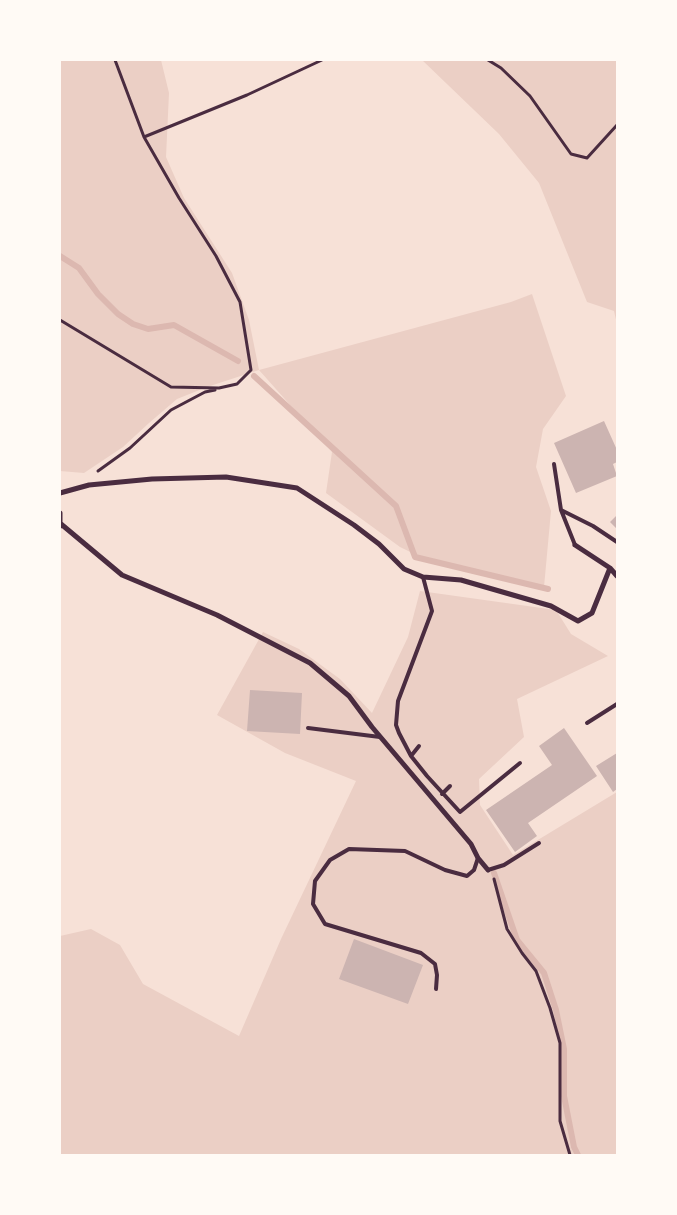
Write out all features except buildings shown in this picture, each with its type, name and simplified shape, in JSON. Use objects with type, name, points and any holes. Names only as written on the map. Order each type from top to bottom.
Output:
[{"type":"street","points":[[60,493],[88,485],[152,479],[226,477],[297,488],[380,544],[404,569],[423,577],[461,580],[551,606],[578,620],[592,613],[610,568]]},
{"type":"street","points":[[60,513],[61,525],[122,575],[217,616],[310,662],[349,696],[380,737],[471,844],[478,858],[488,870]]},
{"type":"street","points":[[575,545],[610,568],[617,576]]},
{"type":"lane","points":[[554,464],[561,510],[575,545]]},
{"type":"lane","points":[[561,510],[593,526],[617,542]]},
{"type":"lane","points":[[423,577],[432,611],[398,701],[396,725],[399,733],[411,756],[442,794],[460,812],[520,763]]},
{"type":"lane","points":[[587,723],[617,704]]},
{"type":"lane","points":[[308,728],[380,737]]},
{"type":"lane","points":[[411,756],[419,746]]},
{"type":"lane","points":[[442,794],[450,786]]},
{"type":"lane","points":[[488,870],[504,865],[540,843]]},
{"type":"lane","points":[[436,990],[437,975],[435,964],[422,954],[325,924],[314,904],[314,881],[330,860],[349,849],[404,851],[445,870],[467,876],[474,870],[478,858]]},
{"type":"path","points":[[115,60],[144,137],[179,198],[216,256],[240,302],[251,370],[237,384],[205,392],[171,410],[130,448]]},
{"type":"path","points":[[144,137],[247,95],[322,60]]},
{"type":"path","points":[[488,60],[501,68],[530,96],[571,154],[587,158],[617,125]]},
{"type":"path","points":[[60,320],[171,387],[219,388]]},
{"type":"path","points":[[488,870],[496,881],[507,929],[536,971],[550,1008],[560,1043],[558,1066],[560,1121],[570,1155]]},
{"type":"shaded area","points":[[60,60],[161,60],[169,93],[166,157],[184,198],[232,273],[249,320],[259,370],[177,399],[123,447],[84,473],[60,471]]},
{"type":"shaded area","points":[[422,60],[617,60],[617,324],[614,311],[587,302],[539,183],[499,134]]},
{"type":"shaded area","points":[[532,294],[566,396],[543,429],[536,467],[551,511],[544,587],[431,562],[400,547],[326,493],[332,452],[259,370],[511,302]]},
{"type":"shaded area","points":[[420,591],[556,610],[571,634],[608,656],[517,699],[524,737],[479,779],[480,805],[513,855],[617,792],[617,1155],[60,1155],[60,936],[91,929],[120,945],[143,984],[239,1036],[281,939],[356,781],[285,753],[217,715],[263,632],[299,649],[340,679],[372,713],[408,637]]},
{"type":"waterway","points":[[60,256],[79,268],[98,294],[118,314],[133,324],[148,329],[174,325],[238,361]]},
{"type":"waterway","points":[[254,376],[396,506],[415,557],[548,589]]},
{"type":"waterway","points":[[494,873],[517,940],[544,973],[556,1010],[564,1049],[564,1096],[574,1147],[578,1155]]}]
